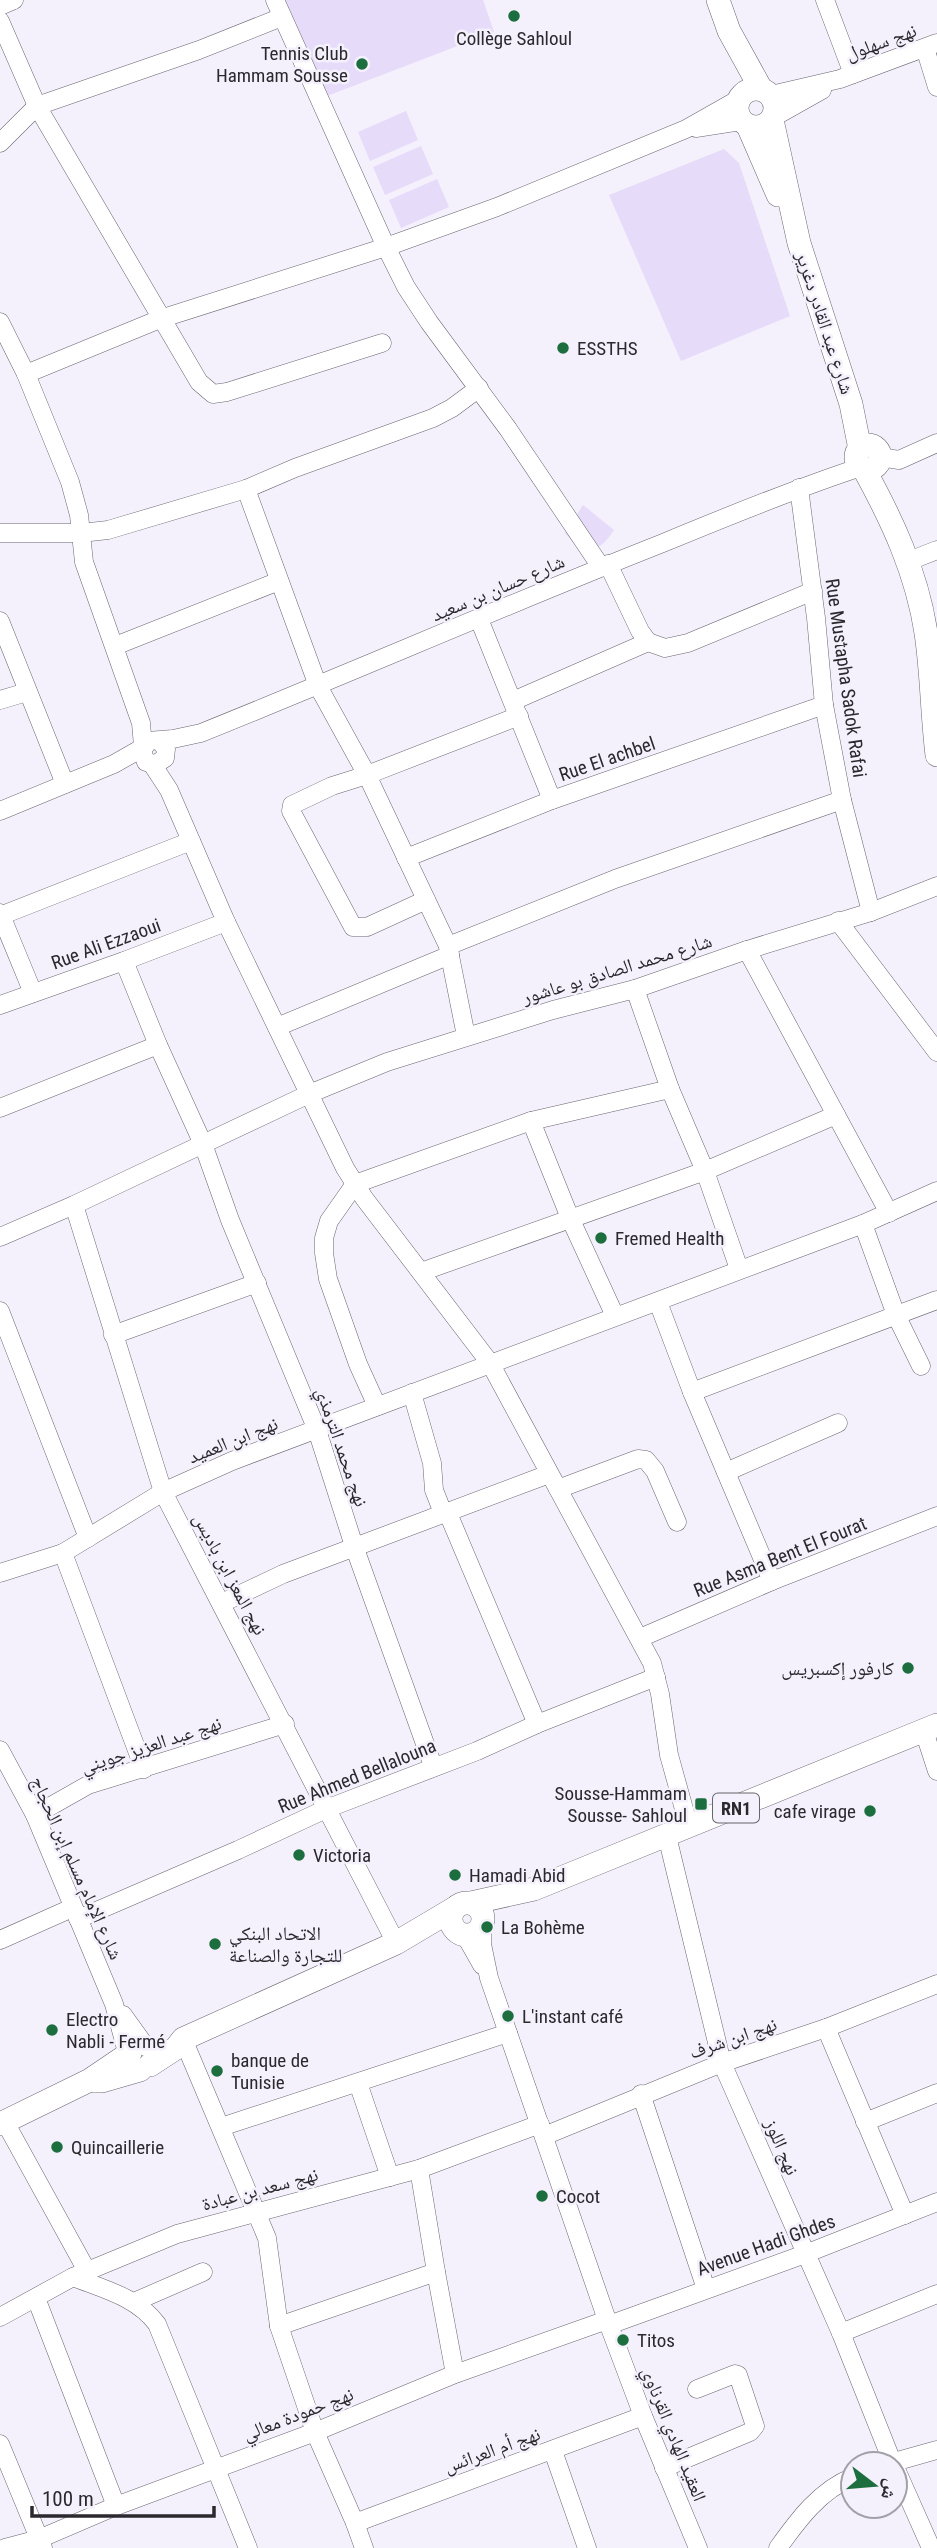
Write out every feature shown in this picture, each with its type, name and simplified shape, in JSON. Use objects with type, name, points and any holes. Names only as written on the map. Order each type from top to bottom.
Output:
[{"type":"main road","name":"شارع عبد القادر دغرير","points":[[718,0],[756,108],[868,458],[909,561],[932,659],[937,748]]},
{"type":"main road","name":"RN1","points":[[2,2123],[90,2080],[102,2081],[137,2057],[171,2039],[183,2039],[396,1942],[463,1905],[534,1889],[930,1728]]},
{"type":"main road","name":"RN1","points":[[396,1942],[473,1930],[534,1889]]},
{"type":"main road","points":[[463,1905],[452,1923],[473,1930]]},
{"type":"street","points":[[0,6],[14,0]]},
{"type":"street","points":[[825,0],[847,77]]},
{"type":"street","points":[[0,143],[37,106],[199,50],[279,8],[386,247],[411,296],[604,566],[648,642],[664,648],[677,647],[813,591]]},
{"type":"street","points":[[0,21],[37,106],[160,319],[199,382],[213,394],[227,392],[382,343]]},
{"type":"street","points":[[931,46],[937,87]]},
{"type":"street","name":"نهج سهلول","points":[[26,374],[160,319],[386,247],[496,208],[685,129],[756,108],[931,46]]},
{"type":"street","points":[[0,322],[26,374],[70,482],[79,515],[84,562],[115,646],[279,581]]},
{"type":"street","points":[[0,533],[81,533],[108,530],[246,489],[295,468],[433,418],[479,388]]},
{"type":"street","points":[[868,458],[899,460],[937,443]]},
{"type":"street","name":"شارع حسان بن سعيد","points":[[0,811],[318,686],[604,566],[806,486],[868,458]]},
{"type":"street","name":"Rue Mustapha Sadok Rafai","points":[[806,486],[824,705],[842,800],[871,912]]},
{"type":"street","points":[[246,489],[318,686],[367,775],[449,950],[466,1036]]},
{"type":"street","points":[[909,561],[937,550]]},
{"type":"street","points":[[479,619],[552,800]]},
{"type":"street","points":[[0,621],[65,784]]},
{"type":"street","points":[[426,900],[367,927],[353,927],[291,811],[293,804],[307,796],[367,775],[516,709],[648,642]]},
{"type":"street","name":"نهج اللوز","points":[[115,646],[141,723],[226,922],[355,1184],[490,1363],[652,1663],[669,1755],[675,1771],[679,1831],[722,2063],[841,2333],[887,2450]]},
{"type":"street","points":[[0,700],[27,692]]},
{"type":"street","name":"Rue El achbel","points":[[406,858],[552,800],[824,705]]},
{"type":"street","points":[[277,1027],[615,879],[842,800]]},
{"type":"street","points":[[33,993],[0,915],[191,841]]},
{"type":"street","name":"شارع محمد الصادق بو عاشور","points":[[203,1144],[309,1094],[387,1062],[466,1036],[635,989],[747,950],[871,912],[937,886]]},
{"type":"street","points":[[838,921],[937,1052]]},
{"type":"street","name":"Rue Ali Ezzaoui","points":[[0,1005],[226,922]]},
{"type":"street","points":[[747,950],[889,1213]]},
{"type":"street","name":"نهج محمد الترمذي","points":[[124,961],[203,1144],[230,1220],[317,1430],[354,1546],[433,1766]]},
{"type":"street","points":[[635,989],[670,1089],[705,1171],[739,1269]]},
{"type":"street","points":[[0,1108],[158,1045]]},
{"type":"street","points":[[377,1406],[358,1364],[328,1279],[324,1253],[324,1238],[329,1221],[355,1184],[531,1121],[670,1089]]},
{"type":"street","points":[[421,1272],[705,1171],[836,1115]]},
{"type":"street","points":[[531,1121],[570,1218],[615,1316]]},
{"type":"street","points":[[0,1237],[203,1144]]},
{"type":"street","name":"نهج ابن العميد","points":[[2,1565],[63,1553],[163,1492],[232,1461],[863,1224],[937,1191]]},
{"type":"street","name":"نهج المعز ابن باديس","points":[[74,1205],[163,1492],[396,1942]]},
{"type":"street","points":[[863,1224],[896,1315],[921,1366]]},
{"type":"street","points":[[113,1335],[257,1283]]},
{"type":"street","points":[[692,1392],[937,1300]]},
{"type":"street","points":[[658,1302],[692,1392],[772,1581]]},
{"type":"street","points":[[0,1311],[88,1538]]},
{"type":"street","points":[[412,1393],[432,1463],[435,1495],[445,1512],[537,1724]]},
{"type":"street","points":[[726,1472],[838,1423]]},
{"type":"street","points":[[222,1603],[283,1574],[445,1512],[638,1459],[646,1460],[655,1471],[677,1522]]},
{"type":"street","name":"Rue Asma Bent El Fourat","points":[[640,1638],[772,1581],[937,1516]]},
{"type":"street","points":[[63,1553],[144,1769]]},
{"type":"street","name":"Rue Ahmed Bellalouna","points":[[0,1940],[238,1850],[326,1809],[656,1677]]},
{"type":"street","name":"نهج عبد العزيز جويني","points":[[34,1815],[88,1785],[285,1724]]},
{"type":"street","points":[[930,1728],[937,1771]]},
{"type":"street","name":"شارع اﻹمام مسلم إبن الحجاج","points":[[0,1750],[34,1815],[137,2057]]},
{"type":"street","name":"العقيد الهادي القرناوي","points":[[473,1930],[608,2323],[698,2548]]},
{"type":"street","name":"نهج ابن شرف","points":[[542,2130],[722,2063],[826,2028],[937,1984]]},
{"type":"street","points":[[826,2028],[905,2215]]},
{"type":"street","points":[[221,2127],[508,2033]]},
{"type":"street","points":[[183,2039],[267,2238],[279,2326],[316,2432],[364,2548]]},
{"type":"street","points":[[358,2083],[390,2177]]},
{"type":"street","points":[[865,2122],[937,2093]]},
{"type":"street","points":[[641,2094],[706,2289]]},
{"type":"street","points":[[2,2123],[87,2271],[150,2315],[163,2335],[248,2548]]},
{"type":"street","name":"نهج سعد بن عبادة","points":[[0,2317],[87,2271],[177,2234],[419,2169],[542,2130]]},
{"type":"street","points":[[419,2169],[455,2374]]},
{"type":"street","name":"Avenue Hadi Ghdes","points":[[608,2323],[805,2254],[937,2202]]},
{"type":"street","points":[[87,2271],[130,2300]]},
{"type":"street","points":[[130,2300],[203,2272]]},
{"type":"street","points":[[279,2326],[436,2272]]},
{"type":"street","points":[[841,2333],[937,2294]]},
{"type":"street","points":[[36,2298],[116,2506]]},
{"type":"street","name":"نهج حمودة معالي","points":[[5,2548],[41,2543],[116,2506],[316,2432],[455,2374],[608,2323]]},
{"type":"street","points":[[664,2468],[750,2432],[755,2426],[738,2375],[697,2389]]},
{"type":"street","name":"نهج أم العرائس","points":[[355,2523],[643,2416]]},
{"type":"street","points":[[0,2444],[41,2543]]},
{"type":"street","points":[[909,2459],[937,2450]]},
{"type":"street","points":[[553,2451],[587,2548]]},
{"type":"street","points":[[778,2548],[814,2503],[839,2484]]},
{"type":"street","name":"نهج اللوز","points":[[909,2501],[931,2548]]},
{"type":"shaded area","name":"Tennis Club Hammam Sousse","points":[[284,0],[483,0],[494,32],[327,96]]},
{"type":"shaded area","points":[[406,111],[418,140],[370,161],[358,132]]},
{"type":"shaded area","points":[[421,146],[433,174],[385,195],[373,167]]},
{"type":"shaded area","points":[[724,149],[739,163],[790,316],[681,361],[609,195]]},
{"type":"shaded area","points":[[437,179],[449,207],[401,228],[389,200]]},
{"type":"shaded area","points":[[583,505],[614,530],[601,545],[582,553],[565,533]]},
{"type":"place","name":"Collège Sahloul","points":[[514,16]]},
{"type":"place","name":"Tennis Club Hammam Sousse","points":[[362,64]]},
{"type":"place","name":"ESSTHS","points":[[563,348]]},
{"type":"place","name":"Fremed Health","points":[[601,1238]]},
{"type":"place","name":"كارفور إكسبريس","points":[[908,1668]]},
{"type":"place","name":"Sousse-Hammam Sousse- Sahloul","points":[[701,1804]]},
{"type":"place","name":"cafe virage","points":[[870,1811]]},
{"type":"place","name":"Victoria","points":[[299,1855]]},
{"type":"place","name":"Hamadi Abid","points":[[455,1875]]},
{"type":"place","name":"La Bohème","points":[[487,1927]]},
{"type":"place","name":"الاتحاد البنكي للتجارة والصناعة","points":[[215,1944]]},
{"type":"place","name":"L'instant café","points":[[508,2016]]},
{"type":"place","name":"Electro Nabli - Fermé","points":[[52,2030]]},
{"type":"place","name":"banque de Tunisie","points":[[217,2071]]},
{"type":"place","name":"Quincaillerie","points":[[57,2147]]},
{"type":"place","name":"Cocot","points":[[542,2196]]},
{"type":"place","name":"Titos","points":[[623,2340]]}]
